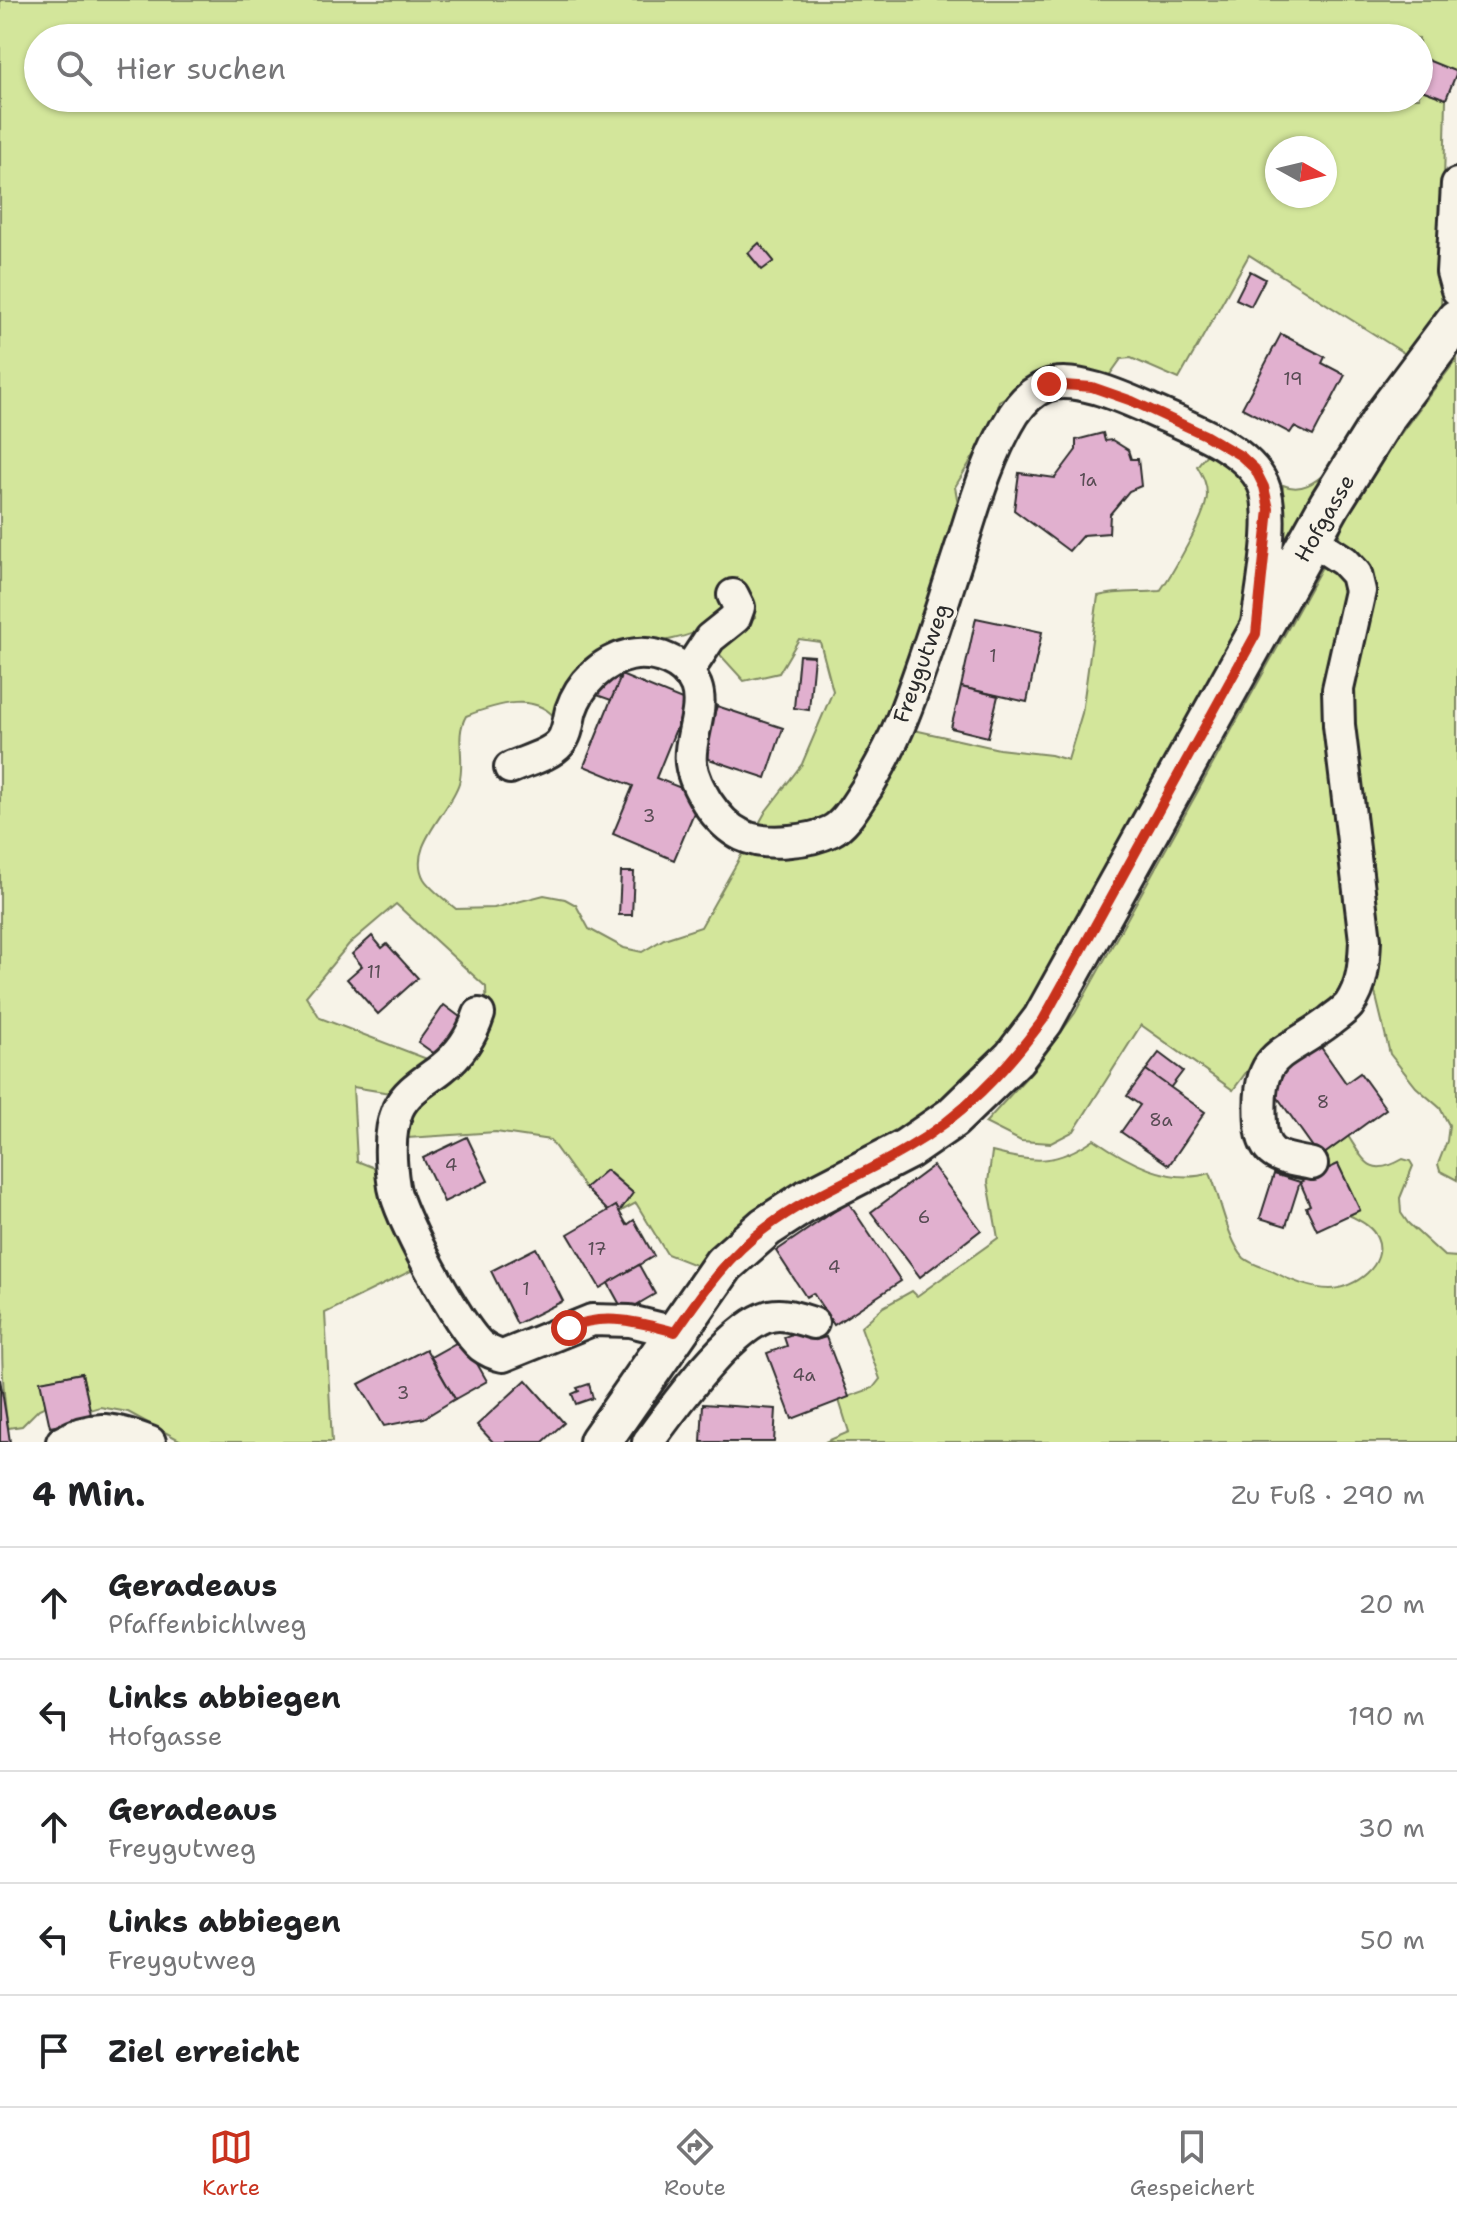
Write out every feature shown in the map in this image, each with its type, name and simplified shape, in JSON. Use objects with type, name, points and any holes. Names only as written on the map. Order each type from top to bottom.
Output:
[{"type":"main road","name":"Hofgasse","points":[[600,1442],[724,1264],[766,1227],[808,1200],[918,1141],[952,1118],[1014,1058],[1043,1020],[1310,539],[1385,416],[1457,320]]},
{"type":"lane","points":[[1457,184],[1452,272],[1457,290]]},
{"type":"lane","name":"Freygutweg","points":[[687,673],[696,687],[697,700],[691,765],[697,785],[727,827],[744,837],[768,843],[804,840],[833,830],[852,810],[877,772],[902,720],[975,503],[998,445],[1016,411],[1032,393],[1049,384],[1092,387],[1132,401],[1205,435],[1241,456],[1255,469],[1264,487],[1269,509],[1256,634]]},
{"type":"lane","points":[[1310,539],[1344,561],[1356,574],[1360,591],[1338,689],[1339,725],[1365,940],[1363,975],[1357,992],[1346,1008],[1280,1053],[1261,1077],[1262,1137],[1268,1149],[1279,1157],[1312,1164]]},
{"type":"lane","points":[[510,768],[558,746],[566,735],[577,694],[608,663],[646,653],[661,656],[687,673],[710,638],[735,618],[739,607],[733,595]]},
{"type":"lane","points":[[479,1014],[463,1049],[404,1098],[397,1111],[391,1136],[395,1190],[409,1228],[463,1326],[491,1353],[503,1356],[592,1320],[630,1321],[675,1332]]},
{"type":"lane","points":[[648,1442],[686,1392],[743,1331],[764,1318],[780,1315],[813,1323]]},
{"type":"lane","points":[[62,1442],[75,1434],[99,1428],[150,1442]]},
{"type":"green space","points":[[0,0],[1457,0],[1457,72],[1433,63],[1433,24],[24,24],[24,112],[1433,112],[1433,94],[1446,99],[1441,310],[1407,355],[1249,255],[1179,379],[1131,358],[1121,359],[1106,380],[1049,373],[999,401],[996,419],[955,487],[968,559],[914,730],[1068,760],[1082,713],[1098,596],[1160,591],[1201,516],[1207,491],[1197,466],[1211,449],[1244,472],[1256,499],[1255,546],[1238,635],[1015,1034],[984,1067],[903,1129],[700,1267],[667,1254],[636,1203],[619,1212],[633,1193],[607,1170],[585,1188],[550,1140],[496,1132],[408,1138],[403,1131],[411,1103],[390,1093],[353,1087],[357,1161],[382,1171],[415,1269],[325,1313],[332,1442],[183,1442],[128,1412],[100,1407],[90,1410],[82,1373],[41,1381],[46,1406],[22,1426],[8,1428],[2,1339]],"holes":[[[736,583],[755,617],[713,647],[744,681],[779,673],[799,639],[820,642],[833,691],[802,764],[766,811],[701,927],[664,939],[642,952],[624,948],[589,929],[576,905],[565,899],[544,895],[494,908],[456,909],[424,879],[420,867],[425,842],[459,783],[460,740],[466,716],[502,705],[527,703],[549,712],[558,722],[621,647],[677,638],[708,626],[721,612]],[[396,904],[486,987],[487,1020],[453,1069],[320,1018],[306,996],[349,944]]]},
{"type":"green space","points":[[1457,359],[1457,1180],[1440,1171],[1438,1164],[1447,1141],[1449,1125],[1440,1108],[1416,1087],[1390,1054],[1371,976],[1344,714],[1373,581],[1370,569],[1339,541],[1342,526],[1369,479]]},
{"type":"green space","points":[[1333,467],[1277,560],[1283,485],[1304,486]]},
{"type":"green space","points":[[1322,567],[1343,576],[1349,588],[1356,918],[1349,984],[1334,1004],[1264,1048],[1233,1090],[1141,1025],[1074,1131],[1051,1143],[1021,1141],[985,1123],[1035,1068],[1075,1013]]},
{"type":"green space","points":[[1348,1136],[1364,1160],[1376,1167],[1392,1165],[1403,1159],[1410,1161],[1413,1166],[1400,1198],[1401,1213],[1444,1256],[1457,1257],[1457,1442],[825,1442],[849,1432],[839,1400],[873,1388],[880,1379],[861,1327],[883,1307],[912,1291],[917,1296],[998,1238],[988,1182],[992,1152],[1034,1160],[1045,1159],[1068,1154],[1094,1139],[1134,1163],[1164,1174],[1195,1176],[1210,1173],[1229,1230],[1244,1258],[1293,1281],[1330,1289],[1359,1280],[1374,1266],[1378,1257],[1377,1238],[1372,1230],[1349,1215],[1360,1210],[1338,1164],[1328,1168],[1320,1157]]},
{"type":"building","points":[[1433,62],[1457,72],[1446,99],[1433,94]]},
{"type":"building","points":[[759,243],[774,261],[762,270],[748,253]]},
{"type":"building","points":[[1250,271],[1265,279],[1251,306],[1236,299]]},
{"type":"building","points":[[1281,334],[1325,357],[1322,363],[1345,375],[1313,436],[1294,427],[1290,433],[1242,408]]},
{"type":"building","points":[[1103,433],[1105,441],[1112,440],[1128,450],[1131,459],[1138,459],[1141,486],[1129,491],[1110,514],[1109,533],[1083,535],[1069,551],[1014,510],[1019,473],[1055,478],[1076,450],[1076,440]]},
{"type":"building","points":[[976,618],[1042,632],[1027,702],[961,687]]},
{"type":"building","points":[[799,655],[814,656],[809,710],[794,708]]},
{"type":"building","points":[[621,675],[687,702],[656,778],[701,796],[674,860],[613,834],[633,786],[584,766]]},
{"type":"building","points":[[610,677],[620,679],[611,700],[591,693]]},
{"type":"building","points":[[961,687],[998,696],[988,737],[951,728]]},
{"type":"building","points":[[717,706],[783,728],[766,778],[700,756]]},
{"type":"building","points":[[621,872],[634,872],[632,915],[619,915]]},
{"type":"building","points":[[372,936],[382,948],[387,944],[418,978],[378,1014],[347,979],[362,966],[352,954]]},
{"type":"building","points":[[444,1005],[472,1026],[446,1062],[418,1042]]},
{"type":"building","points":[[1318,1043],[1346,1083],[1360,1073],[1386,1109],[1320,1157],[1266,1081]]},
{"type":"building","points":[[1159,1053],[1183,1071],[1170,1088],[1146,1070]]},
{"type":"building","points":[[1146,1070],[1205,1112],[1169,1165],[1121,1132],[1140,1105],[1127,1096]]},
{"type":"building","points":[[467,1137],[488,1181],[444,1202],[423,1158]]},
{"type":"building","points":[[1338,1164],[1360,1210],[1317,1230],[1306,1207],[1310,1205],[1300,1182]]},
{"type":"building","points":[[933,1166],[981,1230],[920,1277],[871,1212]]},
{"type":"building","points":[[606,1170],[633,1193],[619,1212],[616,1206],[608,1211],[585,1188]]},
{"type":"building","points":[[1274,1174],[1300,1182],[1286,1226],[1260,1218]]},
{"type":"building","points":[[848,1202],[901,1281],[834,1325],[813,1293],[806,1297],[776,1251]]},
{"type":"building","points":[[616,1206],[627,1225],[634,1220],[654,1256],[600,1288],[568,1234]]},
{"type":"building","points":[[536,1248],[563,1301],[517,1324],[491,1271]]},
{"type":"building","points":[[639,1265],[655,1294],[624,1312],[608,1283]]},
{"type":"building","points":[[811,1327],[816,1340],[826,1337],[849,1397],[792,1419],[767,1353],[787,1346],[784,1337]]},
{"type":"building","points":[[463,1339],[487,1381],[455,1399],[431,1357]]},
{"type":"building","points":[[426,1349],[455,1399],[424,1418],[384,1426],[359,1384]]},
{"type":"building","points":[[82,1373],[92,1419],[50,1427],[40,1381]]},
{"type":"building","points":[[0,1379],[8,1428],[10,1442],[0,1442]]},
{"type":"building","points":[[526,1380],[564,1423],[543,1442],[493,1442],[477,1425]]},
{"type":"building","points":[[589,1384],[593,1398],[576,1404],[572,1394],[579,1391],[577,1388]]},
{"type":"building","points":[[703,1404],[776,1409],[774,1442],[701,1442]]},
{"type":"route","points":[[569,1328],[592,1320],[610,1320],[647,1324],[675,1332],[724,1264],[766,1227],[808,1200],[907,1149],[952,1118],[981,1093],[1014,1058],[1043,1020],[1256,634],[1269,509],[1264,487],[1255,469],[1241,456],[1205,435],[1132,401],[1092,387],[1049,384]]}]
